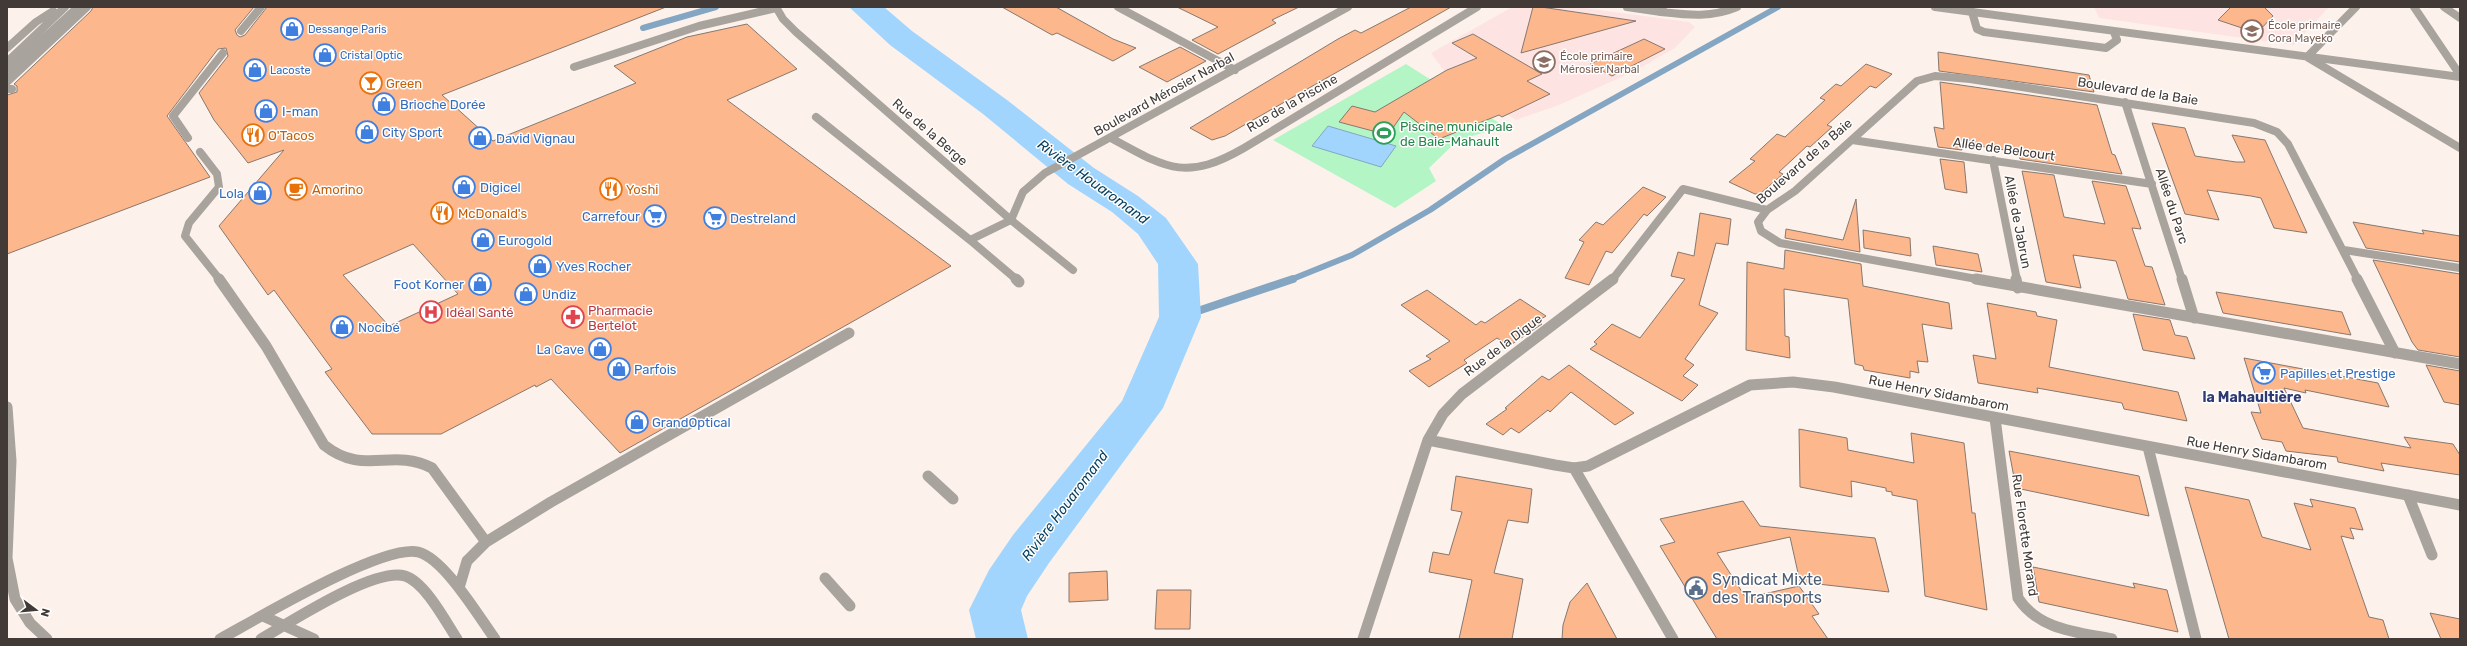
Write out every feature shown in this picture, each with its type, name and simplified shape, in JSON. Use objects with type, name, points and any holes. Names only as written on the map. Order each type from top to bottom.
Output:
[{"type":"street","points":[[7,48],[36,22],[60,7]]},
{"type":"street","points":[[7,62],[65,7]]},
{"type":"street","points":[[7,72],[71,11],[78,7]]},
{"type":"street","points":[[9,87],[87,7]]},
{"type":"street","points":[[241,31],[261,7]]},
{"type":"street","points":[[574,67],[680,30],[730,16],[776,7]]},
{"type":"street","name":"Rue de la Berge","points":[[776,7],[783,19],[796,32],[1011,220],[1074,270]]},
{"type":"street","points":[[1118,7],[1235,70]]},
{"type":"street","points":[[1330,7],[1338,12]]},
{"type":"street","name":"Boulevard Mérosier Narbal","points":[[1011,220],[1022,192],[1045,173],[1348,7]]},
{"type":"street","name":"Rue de la Piscine","points":[[1111,138],[1162,164],[1184,168],[1204,167],[1225,158],[1477,7]]},
{"type":"street","points":[[1627,7],[1662,9],[1710,17],[1722,14],[1737,7]]},
{"type":"street","points":[[1935,7],[2114,32],[2460,76]]},
{"type":"street","points":[[2307,57],[2356,7]]},
{"type":"street","points":[[2414,7],[2460,76]]},
{"type":"street","points":[[2444,7],[2460,18]]},
{"type":"street","points":[[1972,12],[1978,30],[1984,32],[2106,48],[2117,40],[2114,32]]},
{"type":"street","points":[[188,138],[173,116],[223,53]]},
{"type":"street","points":[[2307,57],[2460,148]]},
{"type":"street","name":"Boulevard de la Baie","points":[[2395,353],[2344,250],[2288,144],[2277,132],[2254,124],[2125,102],[1970,79],[1928,76],[1917,81],[1795,191],[1768,210],[1758,222],[1761,231],[1780,243],[2018,288],[2194,318],[2395,353],[2460,364]]},
{"type":"street","name":"Allée du Parc","points":[[2125,102],[2194,318]]},
{"type":"street","points":[[816,117],[970,240],[1019,282]]},
{"type":"street","name":"Allée de Belcourt","points":[[1852,140],[2152,184]]},
{"type":"street","points":[[200,152],[217,174],[220,182],[219,187],[189,223],[185,236],[207,262],[266,346],[324,445],[334,456],[347,460],[367,462],[414,459],[432,468],[486,542]]},
{"type":"street","name":"Allée de Jabrun","points":[[1993,160],[2018,288]]},
{"type":"street","name":"Rue de la Digue","points":[[1363,639],[1428,440],[1443,414],[1462,394],[1615,278],[1683,188],[1768,210]]},
{"type":"street","points":[[970,240],[1011,220]]},
{"type":"street","points":[[2344,250],[2460,268]]},
{"type":"street","points":[[459,588],[462,572],[467,561],[486,542],[551,502],[849,333]]},
{"type":"street","name":"Rue Henry Sidambarom","points":[[1428,440],[1574,468],[1597,462],[1715,401],[1750,385],[1793,382],[1813,384],[2460,505]]},
{"type":"street","points":[[7,407],[11,461],[8,558],[13,592],[15,599],[30,623],[47,639]]},
{"type":"street","name":"Rue Florette Morand","points":[[1995,418],[2018,598],[2021,605],[2032,616],[2047,624],[2112,639]]},
{"type":"street","points":[[2148,447],[2196,639]]},
{"type":"street","points":[[1574,468],[1673,639]]},
{"type":"street","points":[[928,476],[953,499]]},
{"type":"street","points":[[2408,495],[2432,556]]},
{"type":"street","points":[[220,639],[369,561],[405,552],[418,552],[428,556],[459,588],[495,639]]},
{"type":"street","points":[[261,639],[359,584],[394,574],[404,575],[417,585],[458,639]]},
{"type":"street","points":[[825,578],[850,606]]},
{"type":"street","points":[[263,616],[314,639]]},
{"type":"shaded area","name":"École primaire Mérosier Narbal","points":[[1512,7],[1577,7],[1689,22],[1695,27],[1675,48],[1635,71],[1559,105],[1516,120],[1447,75],[1431,53]]},
{"type":"shaded area","name":"École primaire Cora Mayeko","points":[[2094,7],[2329,7],[2294,45],[2099,18]]},
{"type":"green space","name":"Piscine municipale de Baie-Mahault","points":[[1406,64],[1504,126],[1457,141],[1429,168],[1436,181],[1395,208],[1273,140]]},
{"type":"water","points":[[1328,126],[1396,146],[1381,167],[1312,146]]},
{"type":"building","points":[[93,7],[254,7],[235,30],[237,35],[240,37],[245,35],[267,7],[666,7],[442,95],[493,141],[636,83],[614,66],[687,37],[747,24],[797,69],[727,100],[951,266],[620,453],[551,379],[536,387],[535,385],[441,434],[372,434],[325,372],[332,369],[274,290],[268,295],[219,226],[284,150],[248,163],[214,120],[199,93],[228,56],[226,48],[218,49],[167,116],[210,177],[7,254],[7,95],[17,92],[17,86],[14,84],[91,11]],"holes":[[[413,244],[458,294],[389,326],[343,275]]]},
{"type":"building","points":[[1002,7],[1056,7],[1113,39],[1136,48],[1113,61],[1057,33],[1052,35]]},
{"type":"building","points":[[1177,7],[1299,7],[1272,20],[1276,23],[1218,54],[1192,40],[1218,27]]},
{"type":"building","points":[[1411,7],[1451,7],[1225,136],[1212,140],[1190,128],[1338,39],[1355,30],[1361,33]]},
{"type":"building","points":[[1533,7],[1541,7],[1636,21],[1521,53]]},
{"type":"building","points":[[2231,7],[2264,7],[2273,16],[2257,33],[2218,20]]},
{"type":"building","points":[[1473,34],[1542,74],[1527,81],[1550,94],[1502,117],[1499,115],[1439,139],[1404,112],[1388,135],[1339,122],[1352,106],[1375,112],[1447,70],[1477,58],[1452,43]]},
{"type":"building","points":[[1644,39],[1665,49],[1612,76],[1590,64]]},
{"type":"building","points":[[1180,47],[1206,61],[1167,82],[1139,67]]},
{"type":"building","points":[[1938,52],[2089,75],[2094,92],[1939,71]]},
{"type":"building","points":[[1866,64],[1892,74],[1876,88],[1870,86],[1827,125],[1832,127],[1810,147],[1807,146],[1779,172],[1783,174],[1760,194],[1755,194],[1729,182],[1755,161],[1750,159],[1777,134],[1785,137],[1825,100],[1820,98],[1836,84],[1841,86]]},
{"type":"building","points":[[1940,82],[2097,105],[2112,154],[2115,155],[2122,174],[2020,159],[2018,152],[1979,146],[1980,150],[1962,147],[1962,150],[1938,147],[1934,127],[1944,129]]},
{"type":"building","points":[[2152,123],[2185,128],[2195,156],[2245,162],[2232,135],[2265,140],[2307,233],[2274,228],[2261,198],[2251,196],[2207,190],[2219,220],[2185,214]]},
{"type":"building","points":[[1940,159],[1964,162],[1967,193],[1945,189]]},
{"type":"building","points":[[2022,171],[2054,175],[2064,217],[2105,224],[2092,181],[2126,186],[2141,229],[2132,228],[2145,266],[2152,267],[2165,305],[2128,299],[2116,261],[2073,255],[2081,288],[2046,282]]},
{"type":"building","points":[[1643,187],[1666,197],[1647,216],[1644,214],[1612,253],[1606,251],[1589,285],[1565,278],[1584,242],[1579,240],[1596,222],[1603,225]]},
{"type":"building","points":[[1856,199],[1860,252],[1785,238],[1786,229],[1843,240]]},
{"type":"building","points":[[1700,213],[1731,219],[1728,245],[1716,243],[1699,305],[1718,313],[1685,359],[1694,365],[1683,376],[1698,385],[1682,401],[1590,349],[1597,344],[1594,342],[1612,324],[1640,338],[1685,279],[1671,276],[1678,252],[1694,256]]},
{"type":"building","points":[[2353,222],[2424,234],[2422,230],[2460,236],[2460,262],[2366,248]]},
{"type":"building","points":[[1863,230],[1910,238],[1911,256],[1864,248]]},
{"type":"building","points":[[1933,246],[1978,254],[1982,272],[1936,265]]},
{"type":"building","points":[[1785,250],[1861,264],[1863,286],[1949,303],[1952,329],[1922,324],[1928,362],[1917,361],[1919,373],[1910,371],[1910,378],[1864,370],[1863,366],[1855,364],[1848,299],[1784,289],[1785,336],[1789,337],[1790,358],[1746,350],[1747,262],[1784,269]]},
{"type":"building","points":[[2373,260],[2460,274],[2460,357],[2418,350],[2412,342]]},
{"type":"building","points":[[1427,290],[1476,325],[1481,321],[1485,323],[1520,299],[1546,316],[1538,321],[1542,324],[1509,346],[1497,338],[1464,360],[1467,363],[1429,387],[1409,371],[1431,359],[1426,356],[1450,341],[1401,305]]},
{"type":"building","points":[[2216,292],[2342,312],[2351,335],[2223,313]]},
{"type":"building","points":[[1987,303],[2036,312],[2037,316],[2057,320],[2049,367],[2178,392],[2187,421],[2124,409],[2122,403],[2037,388],[2038,393],[1978,383],[1973,355],[1996,359]]},
{"type":"building","points":[[2133,314],[2170,320],[2175,335],[2187,337],[2195,359],[2143,350]]},
{"type":"building","points":[[2244,358],[2378,383],[2389,407],[2305,390],[2306,393],[2284,388],[2303,428],[2411,448],[2404,437],[2453,444],[2460,455],[2460,475],[2381,463],[2384,471],[2338,462],[2337,457],[2286,451],[2282,442],[2262,439],[2251,412],[2261,413]]},
{"type":"building","points":[[1569,365],[1634,413],[1615,425],[1571,392],[1550,412],[1548,410],[1519,433],[1511,428],[1503,435],[1486,424],[1507,409],[1505,408],[1542,376],[1549,380]]},
{"type":"building","points":[[2426,365],[2460,371],[2460,405],[2444,402]]},
{"type":"building","points":[[1799,429],[1847,438],[1848,450],[1914,463],[1911,433],[1964,443],[1972,513],[1975,513],[1987,610],[1925,596],[1917,500],[1892,495],[1892,492],[1886,491],[1886,488],[1851,481],[1852,497],[1800,487]]},
{"type":"building","points":[[2009,451],[2139,476],[2149,516],[2016,488]]},
{"type":"building","points":[[1456,476],[1532,489],[1528,523],[1508,520],[1494,573],[1523,579],[1512,639],[1459,639],[1472,580],[1429,572],[1433,552],[1449,555],[1462,512],[1451,510]]},
{"type":"building","points":[[2185,487],[2249,500],[2262,537],[2311,550],[2294,503],[2313,507],[2310,499],[2355,508],[2363,530],[2350,528],[2354,539],[2341,536],[2369,617],[2383,620],[2389,639],[2229,639]]},
{"type":"building","points":[[1743,501],[1760,526],[1875,538],[1889,592],[1800,582],[1790,537],[1717,553],[1746,598],[1799,586],[1819,614],[1812,616],[1828,639],[1717,639],[1660,546],[1675,542],[1660,519]]},
{"type":"building","points":[[2033,567],[2135,588],[2133,583],[2167,590],[2178,632],[2039,602]]},
{"type":"building","points":[[1107,571],[1108,600],[1069,602],[1069,573]]},
{"type":"building","points":[[1587,583],[1617,639],[1562,639],[1563,625],[1570,602]]},
{"type":"building","points":[[1157,590],[1191,590],[1190,629],[1155,629]]},
{"type":"building","points":[[2430,613],[2460,619],[2460,639],[2441,639]]},
{"type":"waterway","points":[[643,28],[716,7]]},
{"type":"waterway","name":"Rivière Houaromand","points":[[865,7],[901,38],[995,107],[1081,176],[1125,204],[1152,226],[1178,264],[1180,317],[1141,408],[1031,549],[1007,585],[995,610],[1002,639]]},
{"type":"waterway","points":[[1290,280],[1352,255],[1430,210],[1505,159],[1778,7]]},
{"type":"waterway","points":[[1180,317],[1293,279]]},
{"type":"place","name":"Dessange Paris","points":[[292,29]]},
{"type":"place","name":"École primaire Cora Mayeko","points":[[2252,31]]},
{"type":"place","name":"Cristal Optic","points":[[325,55]]},
{"type":"place","name":"École primaire Mérosier Narbal","points":[[1544,62]]},
{"type":"place","name":"Lacoste","points":[[255,70]]},
{"type":"place","name":"Green","points":[[371,83]]},
{"type":"place","name":"Brioche Dorée","points":[[384,104]]},
{"type":"place","name":"I-man","points":[[266,111]]},
{"type":"place","name":"City Sport","points":[[367,132]]},
{"type":"place","name":"Piscine municipale de Baie-Mahault","points":[[1384,133]]},
{"type":"place","name":"O'Tacos","points":[[253,135]]},
{"type":"place","name":"David Vignau","points":[[480,138]]},
{"type":"place","name":"Digicel","points":[[464,187]]},
{"type":"place","name":"Amorino","points":[[296,189]]},
{"type":"place","name":"Yoshi","points":[[611,189]]},
{"type":"place","name":"Lola","points":[[260,193]]},
{"type":"place","name":"McDonald's","points":[[442,213]]},
{"type":"place","name":"Carrefour","points":[[655,216]]},
{"type":"place","name":"Destreland","points":[[715,218]]},
{"type":"place","name":"Eurogold","points":[[483,240]]},
{"type":"place","name":"Yves Rocher","points":[[540,266]]},
{"type":"place","name":"Foot Korner","points":[[480,284]]},
{"type":"place","name":"Undiz","points":[[526,294]]},
{"type":"place","name":"Idéal Santé","points":[[431,312]]},
{"type":"place","name":"Pharmacie Bertelot","points":[[573,317]]},
{"type":"place","name":"Nocibé","points":[[342,327]]},
{"type":"place","name":"La Cave","points":[[600,349]]},
{"type":"place","name":"Parfois","points":[[619,369]]},
{"type":"place","name":"Papilles et Prestige","points":[[2264,373]]},
{"type":"place","name":"GrandOptical","points":[[637,422]]},
{"type":"place","name":"Syndicat Mixte des Transports","points":[[1696,588]]},
{"type":"district","name":"la Mahaultière","points":[[2252,397]]}]
